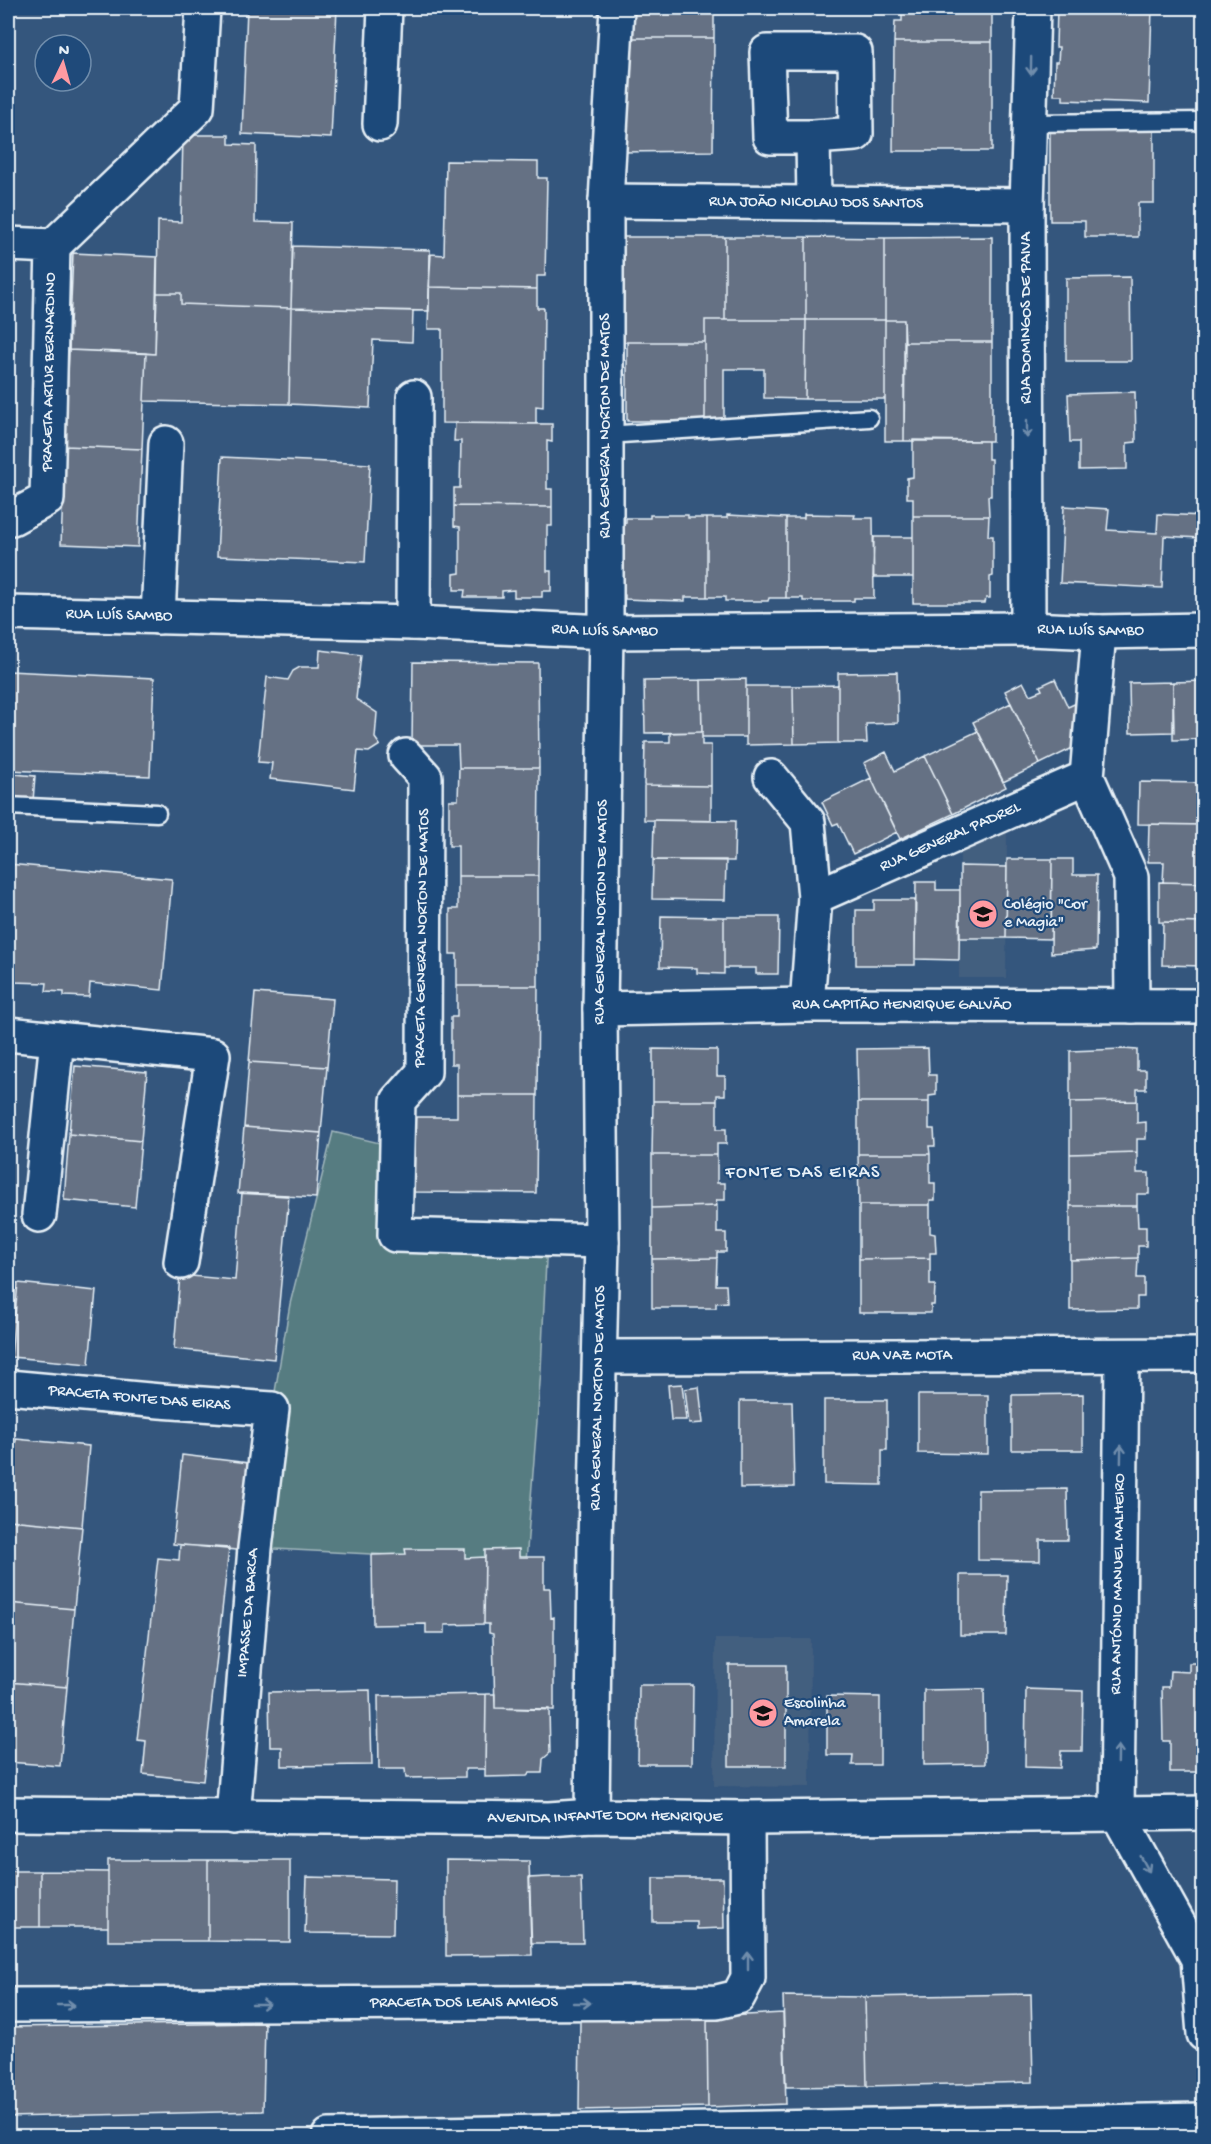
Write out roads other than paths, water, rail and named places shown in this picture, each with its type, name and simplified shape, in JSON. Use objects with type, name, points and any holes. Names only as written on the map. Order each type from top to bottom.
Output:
[{"type":"street","points":[[8,244],[53,246],[197,108],[203,8]]},
{"type":"street","points":[[380,124],[385,8]]},
{"type":"street","name":"RUA GENERAL NORTON DE MATOS","points":[[592,1816],[602,1241],[600,1009],[606,632],[606,201],[617,8]]},
{"type":"street","name":"RUA DOMINGOS DE PAIVA","points":[[1028,628],[1027,205],[1033,8]]},
{"type":"street","points":[[813,137],[814,203]]},
{"type":"street","name":"RUA JOÃO NICOLAU DOS SANTOS","points":[[606,201],[1027,205]]},
{"type":"street","name":"PRACETA ARTUR BERNARDINO","points":[[8,514],[12,518],[47,499],[53,246]]},
{"type":"street","points":[[413,623],[414,397]]},
{"type":"street","points":[[159,617],[166,443]]},
{"type":"street","name":"RUA LUÍS SAMBO","points":[[8,614],[413,623],[606,632],[1028,628],[1099,632],[1203,630]]},
{"type":"street","points":[[1099,632],[1087,777],[1131,877],[1132,1006]]},
{"type":"street","name":"PRACETA GENERAL NORTON DE MATOS","points":[[406,756],[425,777],[424,1072],[398,1101],[395,1235],[602,1241]]},
{"type":"street","points":[[771,777],[808,822],[815,897],[807,1005]]},
{"type":"street","name":"RUA GENERAL PADREL","points":[[815,897],[1087,777]]},
{"type":"street","name":"RUA CAPITÃO HENRIQUE GALVÃO","points":[[600,1009],[807,1005],[1203,1006]]},
{"type":"street","points":[[8,1034],[213,1055],[181,1262]]},
{"type":"street","points":[[39,1215],[57,1039]]},
{"type":"street","name":"RUA VAZ MOTA","points":[[600,1358],[1203,1355]]},
{"type":"street","name":"RUA ANTÓNIO MANUEL MALHEIRO","points":[[1117,1813],[1122,1356]]},
{"type":"street","name":"PRACETA FONTE DAS EIRAS","points":[[8,1387],[272,1409]]},
{"type":"street","name":"IMPASSE DA BARCA","points":[[233,1816],[255,1548],[272,1409]]},
{"type":"street","points":[[1117,1813],[1201,1954],[1203,2034]]},
{"type":"street","name":"AVENIDA INFANTE DOM HENRIQUE","points":[[8,1814],[549,1819],[592,1816],[747,1818],[1203,1813]]},
{"type":"street","name":"PRACETA DOS LEAIS AMIGOS","points":[[8,2005],[717,2002],[738,1997],[748,1978],[747,1818]]},
{"type":"street","points":[[329,2136],[1203,2120]]},
{"type":"lane","points":[[1030,123],[1203,121]]},
{"type":"lane","points":[[606,435],[869,418]]},
{"type":"lane","points":[[8,806],[157,813]]},
{"type":"place","name":"Colégio \"Cor e Magia\"","points":[[983,914]]},
{"type":"place","name":"Escolinha Amarela","points":[[763,1713]]},
{"type":"district","name":"FONTE DAS EIRAS","points":[[803,1173]]}]
